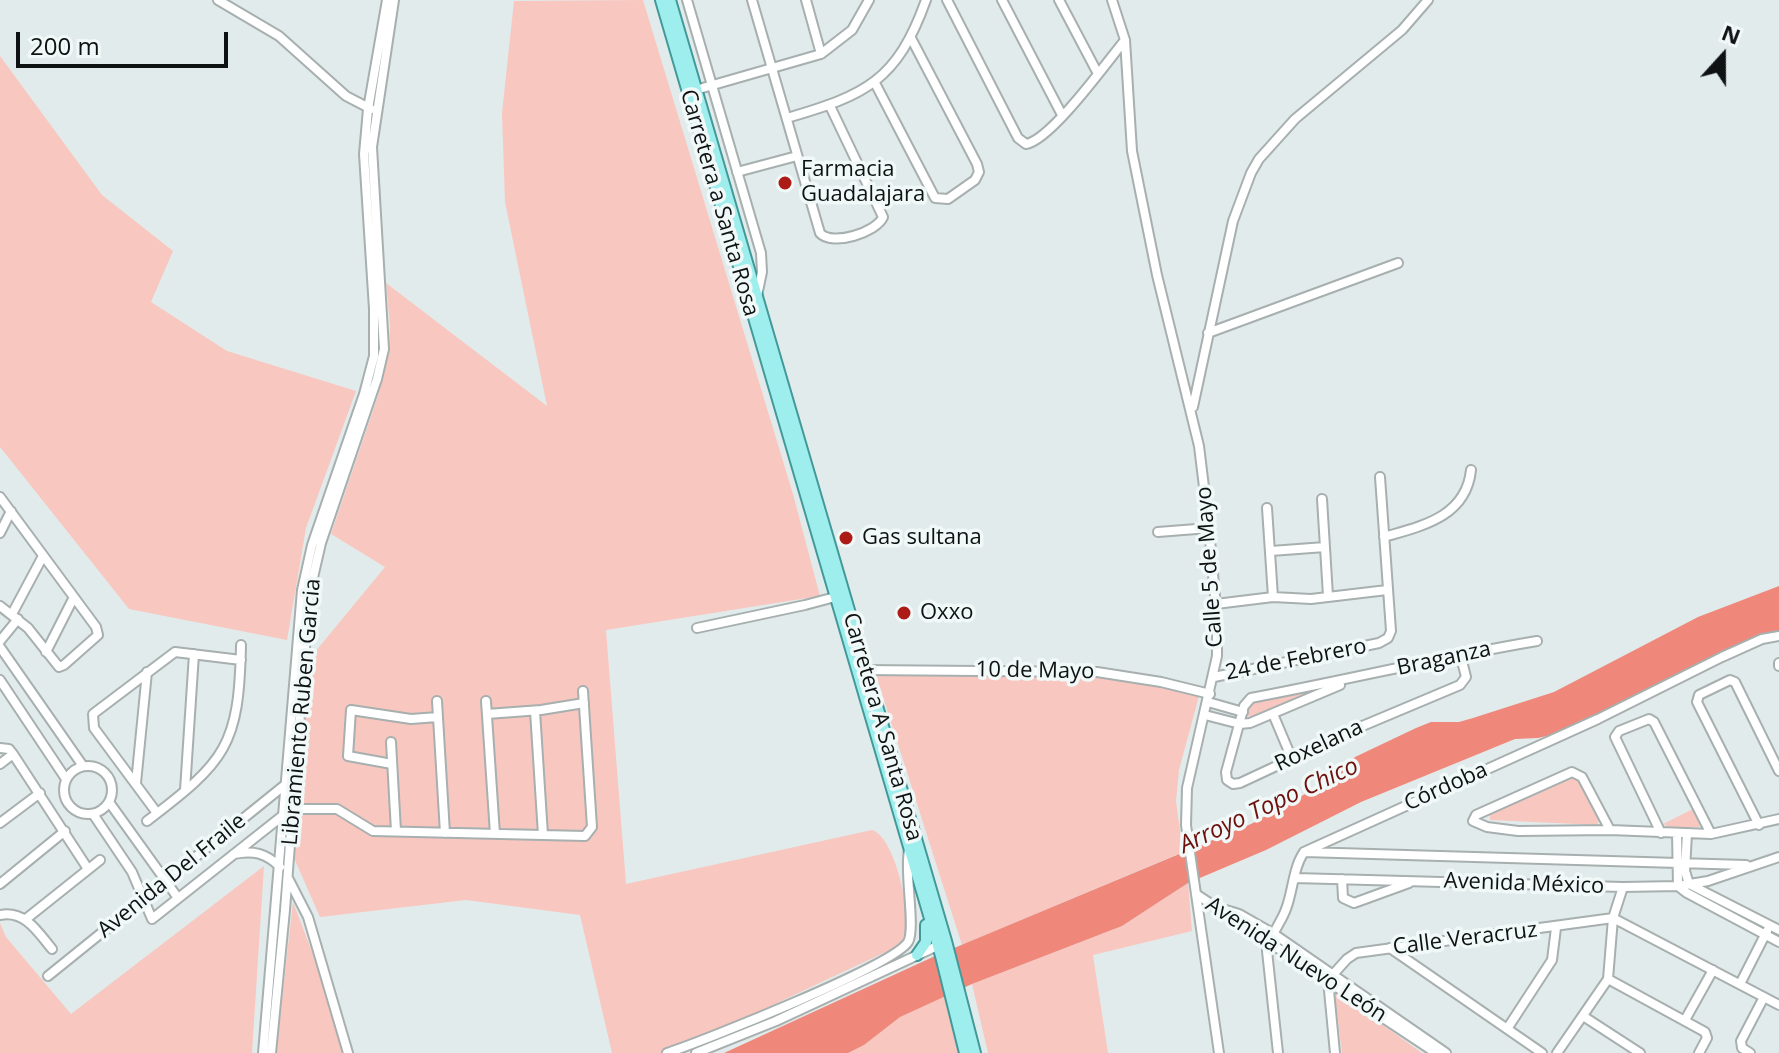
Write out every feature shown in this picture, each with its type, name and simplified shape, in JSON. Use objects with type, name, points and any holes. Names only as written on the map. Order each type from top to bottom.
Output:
[{"type":"main road","name":"Carretera a Santa Rosa","points":[[661,0],[757,300],[783,403]]},
{"type":"main road","name":"Carretera a Santa Rosa","points":[[671,4],[692,91],[783,403]]},
{"type":"main road","name":"Carretera A Santa Rosa","points":[[783,403],[835,597],[861,670],[921,891],[942,952]]},
{"type":"main road","name":"Carretera A Santa Rosa","points":[[783,403],[942,952],[975,1053]]},
{"type":"main road","points":[[917,955],[927,934],[920,902],[921,891]]},
{"type":"main road","name":"Carretera A Santa Rosa","points":[[957,1000],[965,1053]]},
{"type":"street","points":[[218,0],[279,36],[346,96],[372,109]]},
{"type":"street","name":"Libramiento Ruben Garcia","points":[[271,1053],[294,809],[308,606],[314,567],[377,379],[384,349],[372,109],[387,0]]},
{"type":"street","name":"Libramiento Ruben Garcia","points":[[263,1053],[304,576],[374,356],[375,326],[364,154],[394,0]]},
{"type":"street","points":[[752,0],[820,233],[825,239],[834,240],[877,226],[883,217],[830,106]]},
{"type":"street","points":[[806,0],[821,54]]},
{"type":"street","points":[[862,0],[865,10]]},
{"type":"street","points":[[692,91],[821,54],[846,35],[869,0]]},
{"type":"street","points":[[787,118],[830,106],[875,83],[911,38],[926,0]]},
{"type":"street","points":[[947,0],[1018,138],[1026,144],[1036,141],[1062,115],[1125,40]]},
{"type":"street","points":[[1002,0],[1062,115]]},
{"type":"street","points":[[1059,0],[1097,72]]},
{"type":"street","points":[[1112,0],[1125,40],[1132,151],[1157,275],[1192,412]]},
{"type":"street","points":[[1192,412],[1233,221],[1245,185],[1259,159],[1295,119],[1402,30],[1428,0]]},
{"type":"street","points":[[671,4],[687,1],[761,253],[762,272],[757,300]]},
{"type":"street","points":[[875,83],[938,200],[948,199],[975,180],[979,172],[977,164],[911,38]]},
{"type":"street","points":[[737,172],[797,156]]},
{"type":"street","points":[[1208,333],[1398,263]]},
{"type":"street","name":"Calle 5 de Mayo","points":[[1192,412],[1209,528],[1217,635],[1214,677],[1187,788],[1186,825],[1219,1053]]},
{"type":"street","points":[[1384,537],[1430,523],[1449,510],[1465,496],[1471,470]]},
{"type":"street","points":[[1216,604],[1273,597],[1311,599],[1387,590],[1380,477]]},
{"type":"street","points":[[0,497],[98,633],[92,643],[59,667],[7,613]]},
{"type":"street","points":[[1322,499],[1328,596]]},
{"type":"street","points":[[1267,508],[1273,597]]},
{"type":"street","points":[[0,533],[11,511]]},
{"type":"street","points":[[1158,532],[1209,528]]},
{"type":"street","points":[[1271,551],[1325,547]]},
{"type":"street","points":[[0,641],[7,613],[43,556]]},
{"type":"street","name":"24 de Febrero","points":[[1214,677],[1379,643],[1388,638],[1391,631],[1387,590]]},
{"type":"street","points":[[46,652],[74,597]]},
{"type":"street","points":[[697,628],[835,597]]},
{"type":"street","name":"Córdoba","points":[[1301,856],[1598,719],[1722,657],[1762,639],[1779,636]]},
{"type":"street","name":"Braganza","points":[[1249,698],[1352,679],[1460,653],[1537,641]]},
{"type":"street","points":[[147,821],[206,774],[230,737],[238,699],[241,645]]},
{"type":"street","points":[[0,647],[83,766]]},
{"type":"street","points":[[157,813],[94,728],[93,714],[175,652],[241,660]]},
{"type":"street","name":"Roxelana","points":[[1249,698],[1226,772],[1229,783],[1240,783],[1460,685],[1466,677],[1460,653]]},
{"type":"street","points":[[185,790],[194,654]]},
{"type":"street","name":"10 de Mayo","points":[[861,670],[1097,672],[1161,682],[1243,712]]},
{"type":"street","points":[[136,783],[147,672]]},
{"type":"street","name":"Braganza","points":[[1240,724],[1273,714],[1352,679]]},
{"type":"street","points":[[1759,825],[1697,702],[1699,695],[1730,680],[1735,682],[1779,771]]},
{"type":"street","points":[[1,684],[66,779]]},
{"type":"street","points":[[294,809],[337,809],[373,831],[585,836],[592,827],[583,691]]},
{"type":"street","points":[[437,701],[445,833]]},
{"type":"street","points":[[486,701],[495,834]]},
{"type":"street","points":[[487,714],[535,711],[584,703]]},
{"type":"street","points":[[392,764],[348,756],[351,710],[411,719],[438,717]]},
{"type":"street","points":[[535,711],[543,835]]},
{"type":"street","points":[[1273,714],[1292,759]]},
{"type":"street","points":[[1205,715],[1240,724]]},
{"type":"street","points":[[1661,833],[1615,740],[1619,731],[1649,719],[1654,722],[1711,834]]},
{"type":"street","points":[[391,742],[396,831]]},
{"type":"street","points":[[0,748],[9,749],[13,754],[57,817],[88,869]]},
{"type":"street","points":[[0,764],[13,754]]},
{"type":"street","points":[[105,772],[119,760]]},
{"type":"street","points":[[109,802],[93,814],[77,812],[63,794],[66,779],[83,766],[105,772],[111,782],[109,802],[178,898]]},
{"type":"street","points":[[111,782],[125,769]]},
{"type":"street","points":[[1610,830],[1582,777],[1572,772],[1476,815],[1473,821],[1487,827],[1518,831],[1610,830],[1711,834],[1779,819]]},
{"type":"street","name":"Avenida Del Fraile","points":[[48,976],[296,777]]},
{"type":"street","points":[[0,823],[40,793]]},
{"type":"street","points":[[48,806],[68,804]]},
{"type":"street","points":[[57,817],[68,804]]},
{"type":"street","name":"Avenida Del Fraile","points":[[144,898],[152,919],[294,809]]},
{"type":"street","points":[[93,814],[126,863],[144,898]]},
{"type":"street","points":[[241,821],[254,837]]},
{"type":"street","points":[[0,884],[65,831]]},
{"type":"street","points":[[1682,833],[1678,886],[1779,942]]},
{"type":"street","points":[[667,1053],[789,1005],[883,961],[904,947],[910,937],[906,868],[909,848]]},
{"type":"street","points":[[126,863],[142,851]]},
{"type":"street","points":[[234,854],[254,852],[268,857],[280,867]]},
{"type":"street","points":[[1278,1053],[1267,960],[1271,937],[1286,911],[1301,856]]},
{"type":"street","name":"Avenida México","points":[[1301,856],[1751,866]]},
{"type":"street","name":"Avenida México","points":[[1295,878],[1678,886],[1708,881],[1779,857]]},
{"type":"street","points":[[26,919],[100,860]]},
{"type":"street","points":[[1681,863],[1689,884],[1779,930]]},
{"type":"street","points":[[288,878],[308,917],[348,1053]]},
{"type":"street","points":[[1342,879],[1343,898],[1354,903],[1413,881]]},
{"type":"street","points":[[1557,1053],[1608,979],[1613,918],[1623,887]]},
{"type":"street","name":"Avenida Nuevo León","points":[[1196,894],[1271,937],[1440,1051]]},
{"type":"street","points":[[0,915],[11,914],[26,919],[52,949]]},
{"type":"street","points":[[1613,918],[1779,1005]]},
{"type":"street","name":"Calle Veracruz","points":[[1330,978],[1356,953],[1613,918]]},
{"type":"street","points":[[1740,984],[1769,925]]},
{"type":"street","points":[[1507,1029],[1552,960],[1556,928]]},
{"type":"street","points":[[1389,947],[1542,1053]]},
{"type":"street","points":[[696,1053],[776,1021],[917,955],[942,952]]},
{"type":"street","points":[[1685,1020],[1713,970]]},
{"type":"street","points":[[1330,978],[1335,1053]]},
{"type":"street","points":[[1608,979],[1705,1032],[1707,1038],[1699,1053]]},
{"type":"street","points":[[1750,1053],[1742,1048],[1743,1036],[1764,997]]},
{"type":"street","points":[[1583,1016],[1640,1053]]},
{"type":"shaded area","points":[[643,0],[793,494],[820,596],[606,630],[626,884],[872,830],[888,846],[894,860],[903,893],[906,923],[903,938],[894,948],[671,1053],[612,1053],[580,915],[466,900],[320,917],[294,858],[310,658],[385,567],[331,534],[378,396],[389,352],[386,283],[547,406],[505,202],[502,113],[514,1]]},
{"type":"shaded area","points":[[0,56],[102,195],[173,251],[151,302],[227,351],[356,391],[306,528],[287,640],[129,609],[0,447]]},
{"type":"shaded area","points":[[1779,586],[1779,632],[1564,732],[1515,739],[1361,802],[1266,850],[1188,883],[1122,926],[972,984],[900,1017],[864,1045],[848,1053],[724,1053],[935,956],[1251,824],[1334,778],[1355,757],[1416,728],[1431,722],[1459,722],[1554,692],[1698,617]]},
{"type":"shaded area","points":[[876,675],[1104,675],[1199,696],[1179,770],[1176,801],[1183,852],[962,945]]},
{"type":"shaded area","points":[[1314,690],[1250,717],[1247,715],[1249,703],[1256,700]]},
{"type":"shaded area","points":[[1571,775],[1578,777],[1600,819],[1597,825],[1490,820],[1490,815]]},
{"type":"shaded area","points":[[1693,809],[1701,823],[1699,827],[1669,827],[1663,824]]},
{"type":"shaded area","points":[[264,866],[252,1053],[0,1053],[0,923],[6,937],[71,1014]]},
{"type":"shaded area","points":[[1188,883],[1192,931],[1093,955],[1108,1053],[988,1053],[972,984],[1122,926]]},
{"type":"shaded area","points":[[293,902],[325,986],[344,1053],[276,1053]]},
{"type":"shaded area","points":[[1334,990],[1422,1053],[1342,1053]]},
{"type":"shaded area","points":[[945,996],[959,1053],[848,1053],[864,1045],[899,1017]]},
{"type":"place","name":"Farmacia Guadalajara","points":[[785,183]]},
{"type":"place","name":"Gas sultana","points":[[846,538]]},
{"type":"place","name":"Oxxo","points":[[904,613]]},
{"type":"water label","name":"Arroyo Topo Chico","points":[[1269,806]]}]
